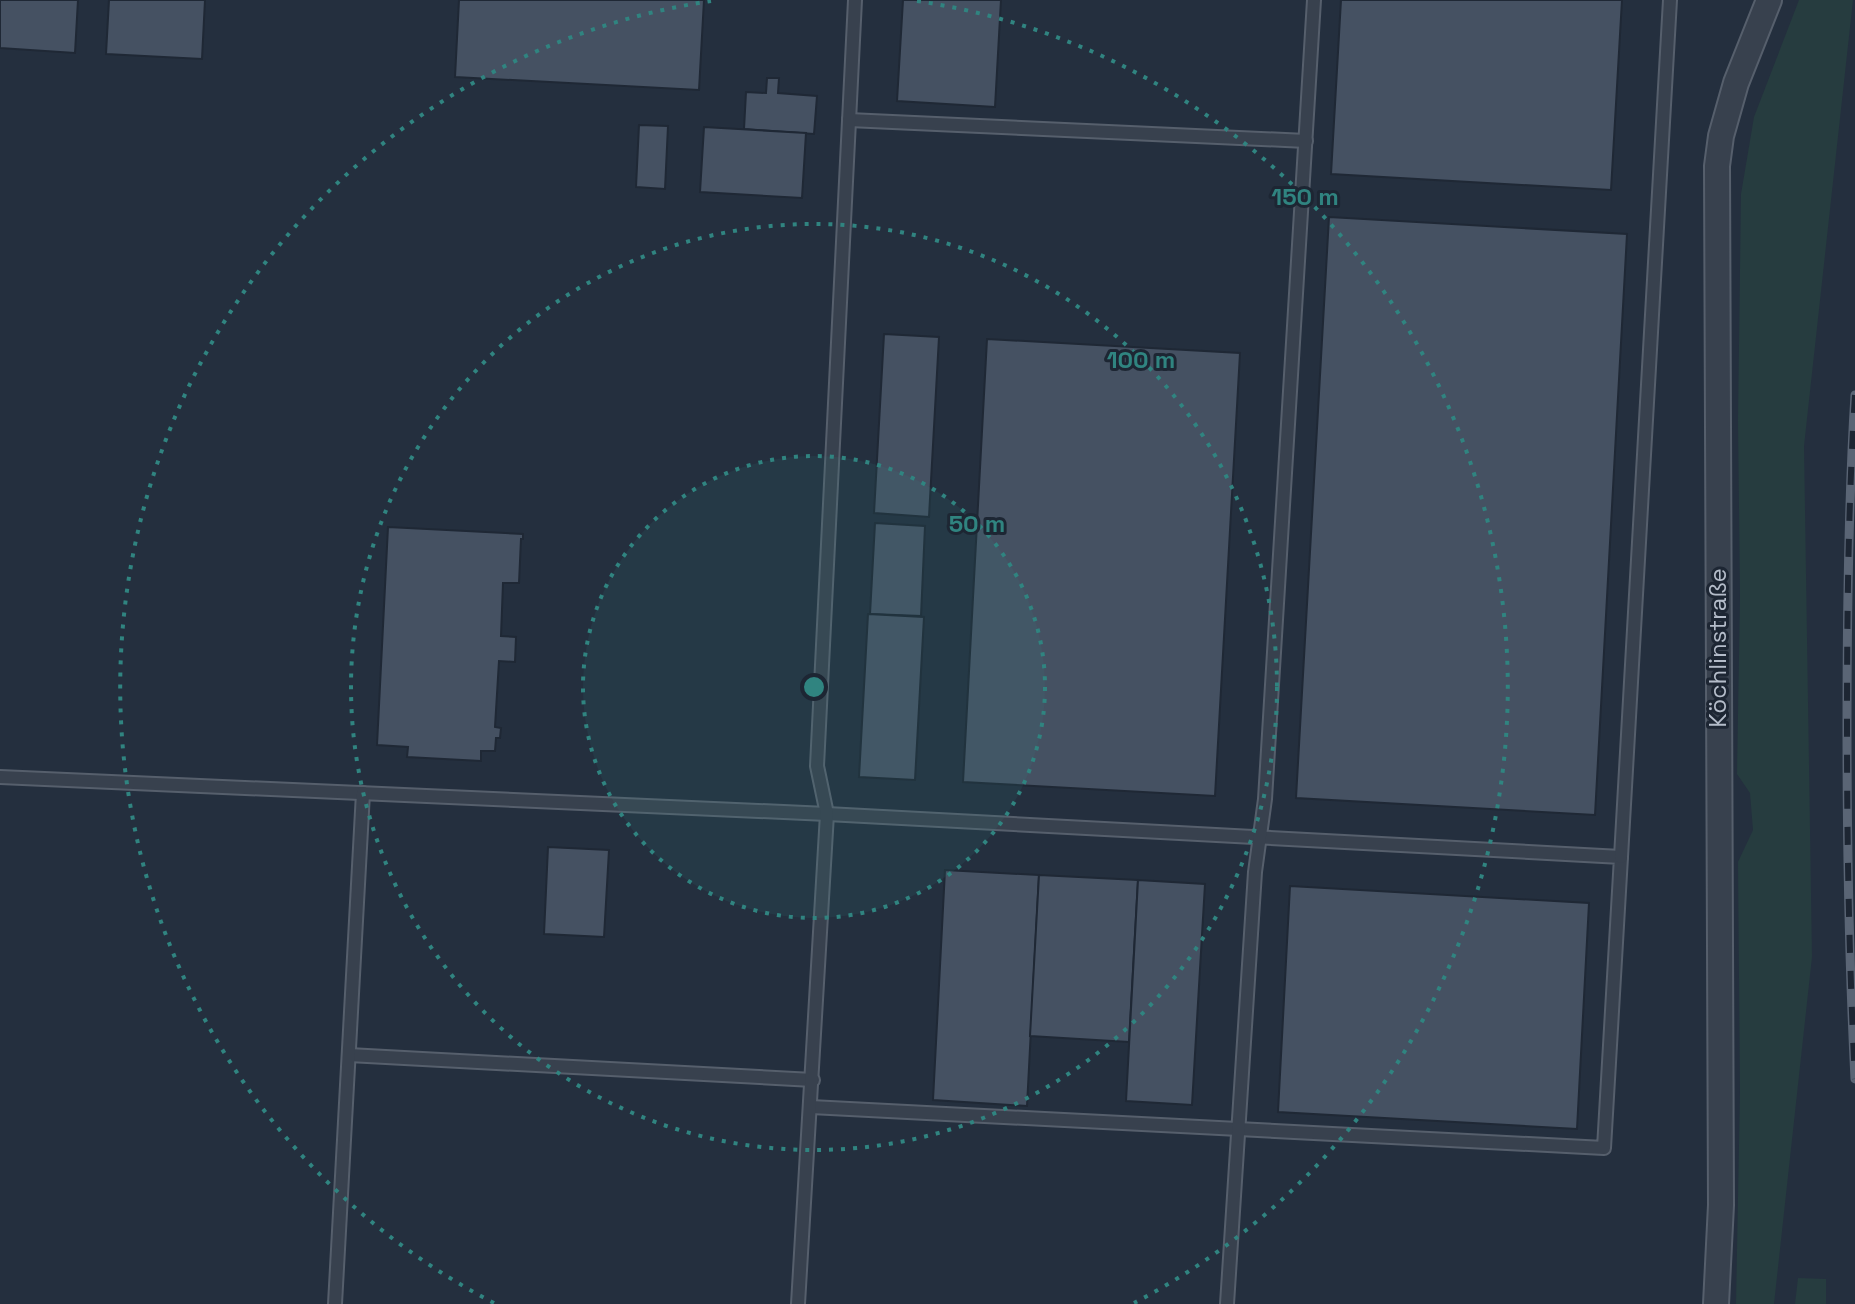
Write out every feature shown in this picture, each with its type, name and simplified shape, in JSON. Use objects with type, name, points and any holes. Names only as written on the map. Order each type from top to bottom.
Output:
[{"type":"street","name":"Köchlinstraße","points":[[1716,1304],[1721,1205],[1717,166],[1721,136],[1736,83],[1769,0]]},
{"type":"lane","points":[[798,1304],[827,814],[817,766],[855,0]]},
{"type":"lane","points":[[1227,1304],[1255,872],[1265,799],[1314,0]]},
{"type":"lane","points":[[811,1107],[1604,1148],[1670,0]]},
{"type":"lane","points":[[849,120],[1306,141]]},
{"type":"lane","points":[[0,777],[827,814],[1621,857]]},
{"type":"lane","points":[[335,1304],[363,793]]},
{"type":"lane","points":[[349,1055],[813,1080]]},
{"type":"green space","points":[[1799,0],[1853,0],[1804,446],[1812,957],[1774,1304],[1736,1304],[1740,1092],[1738,862],[1753,830],[1750,793],[1737,774],[1741,194],[1754,117]]},
{"type":"green space","points":[[1798,1278],[1826,1279],[1826,1304],[1795,1304]]},
{"type":"building","points":[[0,0],[78,0],[75,53],[0,48]]},
{"type":"building","points":[[109,0],[205,0],[202,59],[106,54]]},
{"type":"building","points":[[459,0],[704,0],[699,90],[455,77]]},
{"type":"building","points":[[903,0],[1001,0],[995,107],[897,101]]},
{"type":"building","points":[[1341,0],[1622,0],[1611,190],[1331,174]]},
{"type":"building","points":[[767,78],[779,78],[778,93],[817,96],[814,134],[744,129],[746,92],[766,93]]},
{"type":"building","points":[[639,125],[668,126],[665,189],[636,187]]},
{"type":"building","points":[[704,127],[806,133],[802,198],[700,192]]},
{"type":"building","points":[[1329,217],[1627,234],[1595,815],[1296,798]]},
{"type":"building","points":[[884,334],[939,337],[929,517],[874,513]]},
{"type":"building","points":[[987,339],[1240,353],[1215,796],[963,782]]},
{"type":"building","points":[[875,523],[925,526],[921,616],[870,614]]},
{"type":"building","points":[[388,527],[523,534],[519,583],[503,583],[501,636],[516,637],[515,662],[499,661],[495,727],[501,728],[500,738],[496,738],[495,751],[481,751],[481,761],[407,757],[408,747],[377,745]]},
{"type":"building","points":[[868,614],[924,617],[915,780],[859,777]]},
{"type":"building","points":[[548,847],[609,850],[604,937],[544,934]]},
{"type":"building","points":[[945,870],[1039,875],[1027,1106],[933,1100]]},
{"type":"building","points":[[1039,875],[1138,880],[1129,1042],[1030,1036]]},
{"type":"building","points":[[1138,880],[1205,884],[1192,1105],[1126,1101]]},
{"type":"building","points":[[1290,886],[1589,903],[1577,1129],[1278,1112]]},
{"type":"railway","points":[[1855,395],[1848,562],[1847,728],[1855,1079]]}]
